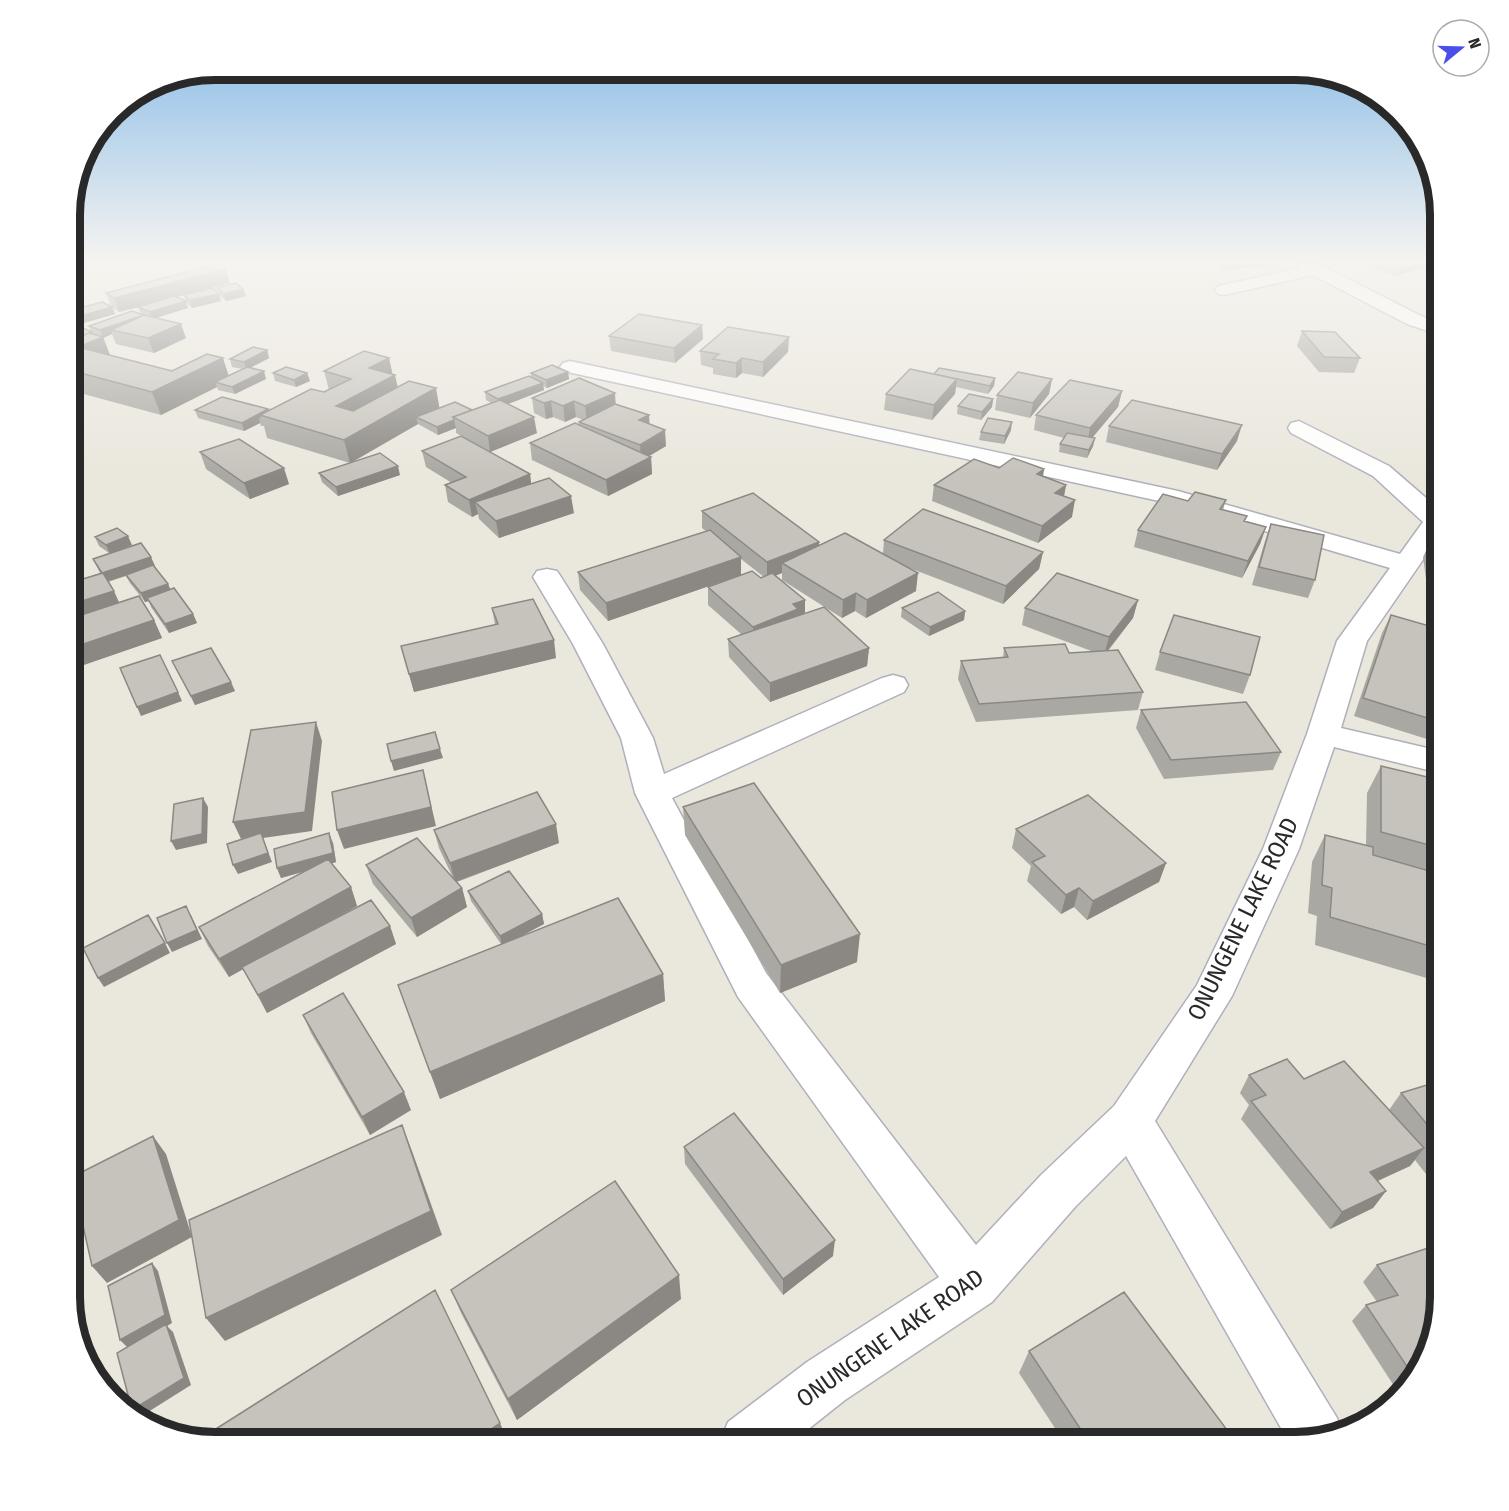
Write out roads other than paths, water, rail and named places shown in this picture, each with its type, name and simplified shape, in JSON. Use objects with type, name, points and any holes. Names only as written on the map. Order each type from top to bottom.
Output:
[{"type":"street","points":[[570,367],[1178,498],[1407,564]]},
{"type":"street","points":[[1299,429],[1381,471],[1430,514]]},
{"type":"street","name":"ONUNGENE LAKE ROAD","points":[[761,1432],[825,1381],[974,1284],[1058,1191],[1130,1121],[1212,996],[1281,849],[1323,734],[1352,641],[1430,532]]},
{"type":"street","points":[[548,577],[588,644],[637,738],[652,793],[752,986],[974,1284]]},
{"type":"street","points":[[652,793],[893,685]]},
{"type":"street","points":[[1323,734],[1430,760]]},
{"type":"street","points":[[1130,1121],[1312,1430]]}]
